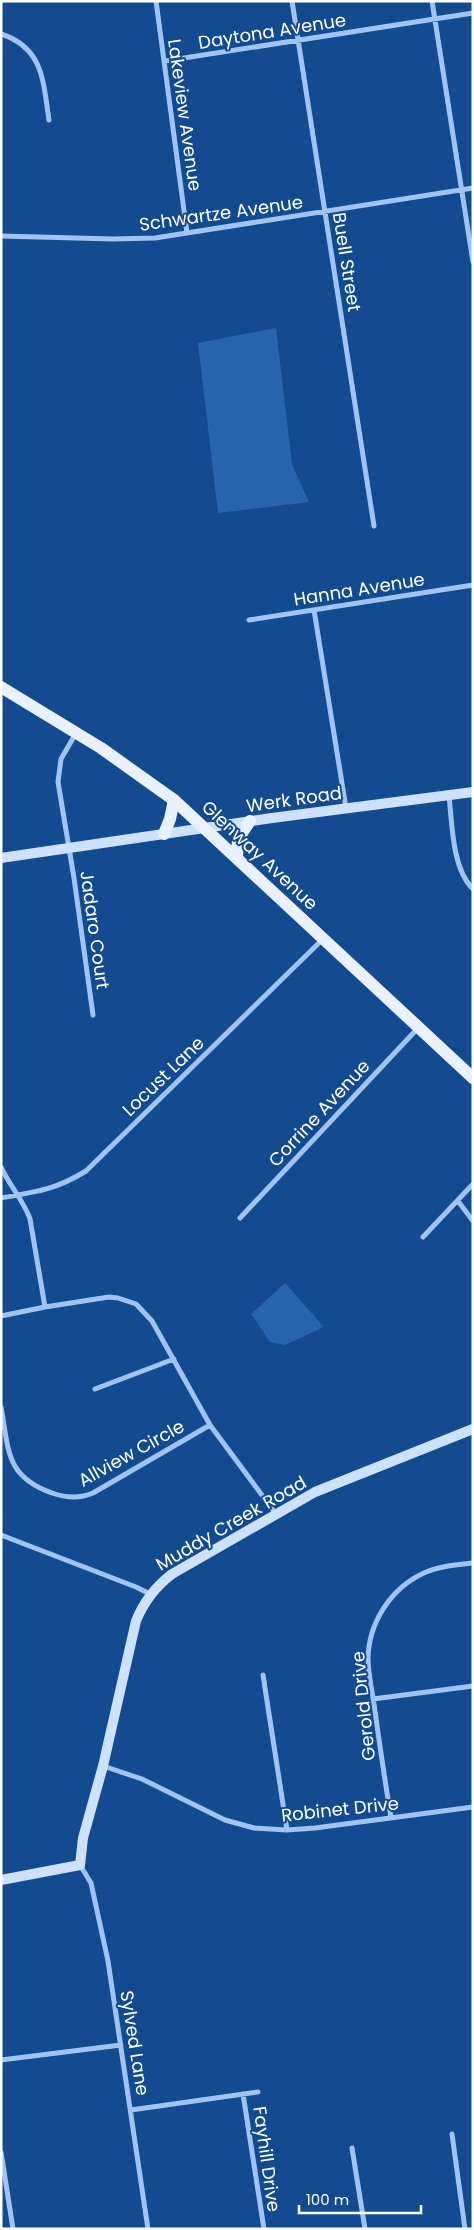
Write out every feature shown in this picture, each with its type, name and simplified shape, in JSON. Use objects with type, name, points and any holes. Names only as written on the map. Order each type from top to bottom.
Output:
[{"type":"main road","name":"Glenway Avenue","points":[[1,687],[147,778],[174,800],[473,1078]]},
{"type":"main road","points":[[164,834],[170,819],[174,800]]},
{"type":"main road","points":[[237,857],[238,839],[250,821]]},
{"type":"street","name":"Lakeview Avenue","points":[[156,1],[187,233]]},
{"type":"street","name":"Buell Street","points":[[292,1],[374,526]]},
{"type":"street","points":[[432,1],[473,262]]},
{"type":"street","name":"Daytona Avenue","points":[[165,61],[473,13]]},
{"type":"street","points":[[1,34],[13,38],[26,47],[39,66],[49,120]]},
{"type":"street","name":"Schwartze Avenue","points":[[1,236],[132,240],[473,188]]},
{"type":"street","name":"Hanna Avenue","points":[[249,620],[473,585]]},
{"type":"street","points":[[314,610],[346,808]]},
{"type":"street","name":"Jadaro Court","points":[[76,732],[61,759],[58,775],[93,1015]]},
{"type":"street","name":"Werk Road","points":[[1,858],[250,821],[473,792]]},
{"type":"street","points":[[449,795],[459,864],[468,885],[473,889]]},
{"type":"street","name":"Locust Lane","points":[[1,1198],[38,1193],[56,1187],[86,1171],[324,938]]},
{"type":"street","name":"Corrine Avenue","points":[[240,1218],[418,1028]]},
{"type":"street","points":[[1,1167],[30,1219],[45,1307]]},
{"type":"street","points":[[423,1237],[473,1184]]},
{"type":"street","points":[[458,1201],[473,1221]]},
{"type":"street","name":"Allview Circle","points":[[1,1316],[45,1307],[110,1298],[129,1300],[144,1310],[210,1425],[277,1514]]},
{"type":"street","points":[[95,1389],[174,1360]]},
{"type":"street","name":"Allview Circle","points":[[1,1407],[11,1458],[20,1475],[42,1489],[68,1497],[79,1497],[93,1493],[210,1425]]},
{"type":"street","name":"Muddy Creek Road","points":[[80,1865],[83,1838],[103,1766],[136,1620],[150,1594],[172,1574],[315,1492],[473,1429]]},
{"type":"street","points":[[1,1535],[136,1586],[150,1594]]},
{"type":"street","name":"Gerold Drive","points":[[391,1817],[368,1660],[373,1630],[385,1606],[401,1587],[424,1573],[439,1568],[473,1562]]},
{"type":"street","points":[[264,1675],[288,1830]]},
{"type":"street","points":[[373,1699],[473,1686]]},
{"type":"street","name":"Robinet Drive","points":[[103,1766],[142,1779],[214,1815],[239,1825],[254,1828],[288,1830],[473,1807]]},
{"type":"street","points":[[1,1880],[80,1865]]},
{"type":"street","name":"Sylved Lane","points":[[80,1865],[91,1883],[99,1914],[121,2044],[148,2229]]},
{"type":"street","points":[[1,2060],[121,2044]]},
{"type":"street","points":[[131,2110],[258,2092]]},
{"type":"street","name":"Fayhill Drive","points":[[243,2094],[264,2229]]},
{"type":"street","points":[[452,2134],[466,2229]]},
{"type":"street","points":[[352,2148],[364,2229]]},
{"type":"street","points":[[1,2152],[13,2229]]},
{"type":"shaded area","points":[[276,328],[292,464],[309,502],[218,513],[198,343]]},
{"type":"shaded area","points":[[285,1283],[324,1327],[285,1345],[270,1342],[251,1314]]}]
